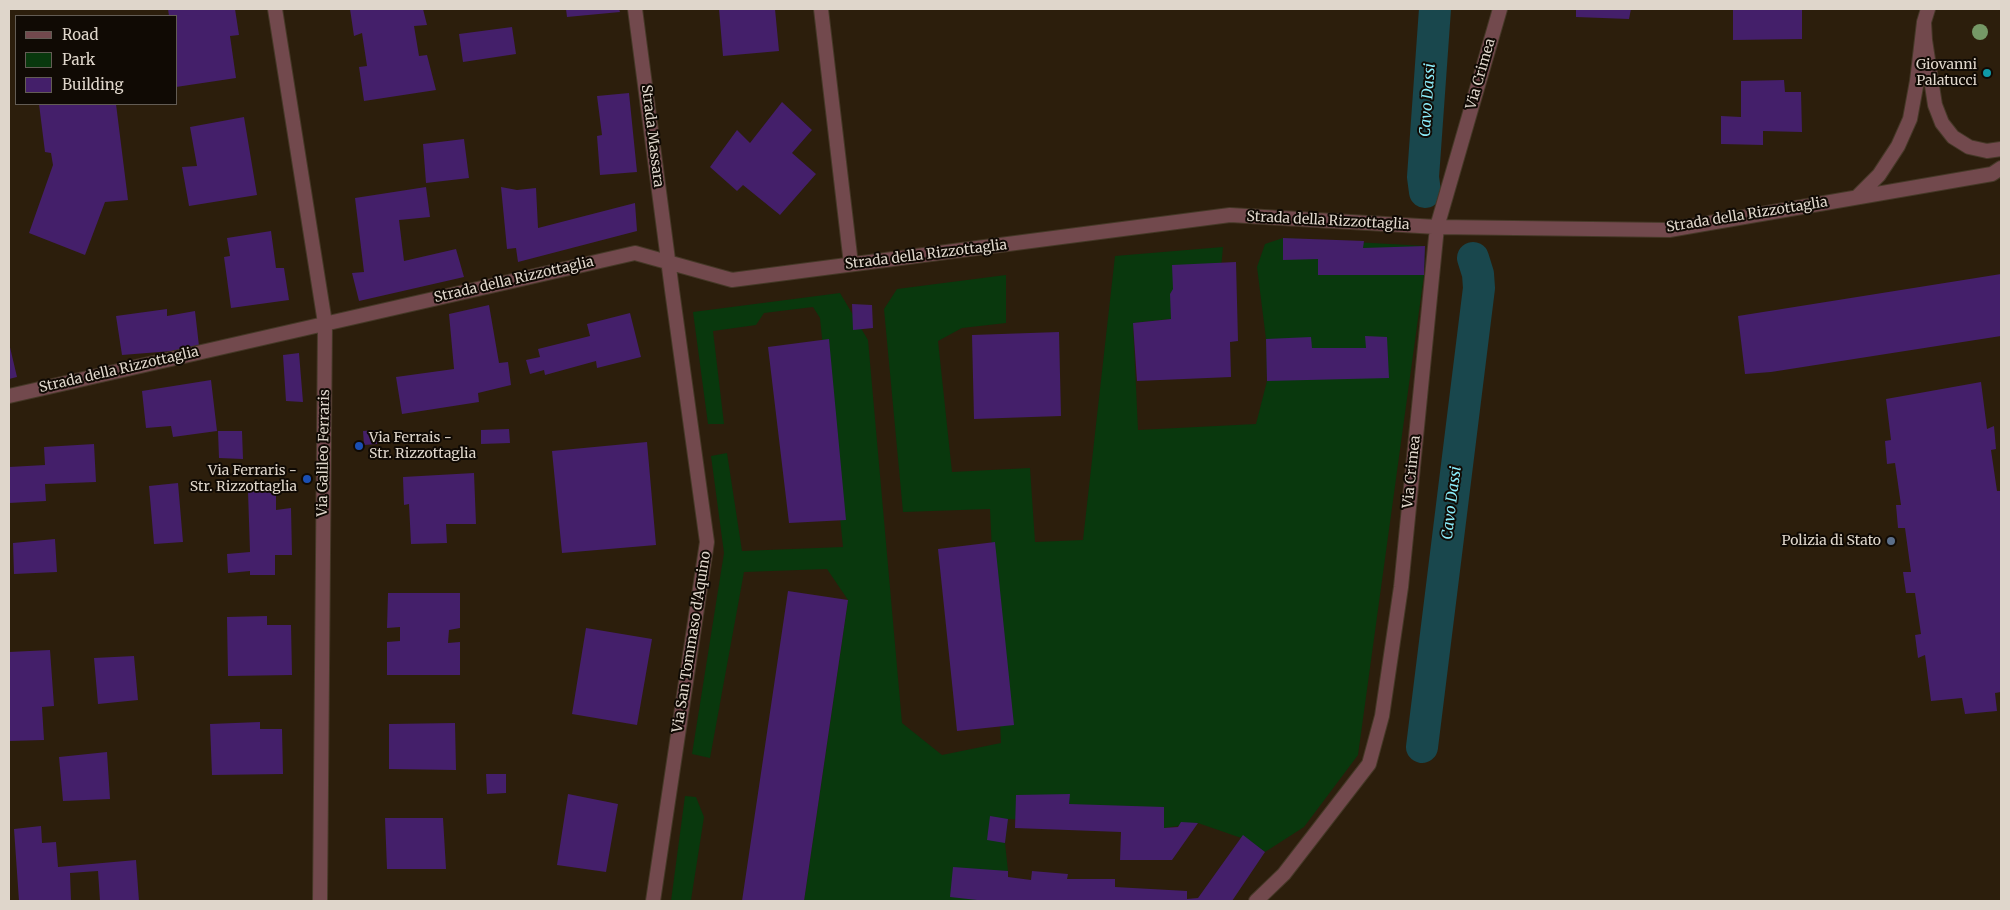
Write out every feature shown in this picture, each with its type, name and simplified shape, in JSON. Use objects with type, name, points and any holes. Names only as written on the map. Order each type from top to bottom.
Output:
[{"type":"street","name":"Via Galileo Ferraris","points":[[275,9],[326,323],[320,901]]},
{"type":"street","name":"Strada Massara","points":[[635,9],[668,264]]},
{"type":"street","points":[[821,9],[851,264]]},
{"type":"street","name":"Via Crimea","points":[[1256,901],[1284,874],[1369,764],[1382,716],[1401,587],[1437,227],[1500,9]]},
{"type":"street","points":[[1926,15],[1925,40],[1936,106],[1942,123],[1953,137],[1969,147],[1987,151],[2001,149]]},
{"type":"street","points":[[1858,196],[1879,175],[1894,153],[1910,119],[1926,15]]},
{"type":"street","name":"Strada della Rizzottaglia","points":[[9,396],[635,253],[668,264],[732,280],[1230,215],[1437,227],[1669,230],[1992,174],[2001,168]]},
{"type":"street","name":"Via San Tommaso d'Aquino","points":[[653,901],[707,542],[668,264]]},
{"type":"green space","points":[[1283,238],[1425,246],[1424,275],[1358,755],[1304,827],[1265,852],[1250,841],[1198,823],[1164,828],[1008,819],[1005,843],[1008,871],[1006,901],[804,901],[848,600],[827,569],[744,572],[710,758],[692,754],[724,553],[711,456],[727,453],[742,551],[843,547],[820,318],[813,307],[764,313],[756,325],[713,331],[724,424],[708,424],[693,312],[840,293],[868,340],[902,723],[942,755],[1001,743],[990,509],[903,512],[884,309],[897,289],[1006,275],[1006,323],[962,328],[938,341],[952,472],[1030,468],[1035,542],[1083,540],[1115,256],[1223,247],[1220,279],[1171,319],[1133,323],[1138,430],[1256,424],[1267,381],[1266,339],[1257,267],[1265,244]]},
{"type":"green space","points":[[685,796],[696,797],[704,817],[691,900],[694,901],[671,901]]},
{"type":"building","points":[[168,9],[235,9],[239,35],[230,36],[236,78],[178,87],[178,15],[169,15]]},
{"type":"building","points":[[350,9],[423,9],[427,25],[414,26],[419,56],[427,55],[436,90],[364,101],[359,67],[367,66],[362,33],[354,36]]},
{"type":"building","points":[[566,9],[619,9],[620,12],[567,17]]},
{"type":"building","points":[[719,9],[775,9],[779,51],[723,56]]},
{"type":"building","points":[[1576,9],[1631,9],[1629,19],[1576,17]]},
{"type":"building","points":[[1733,9],[1802,9],[1802,39],[1733,40]]},
{"type":"building","points":[[512,27],[516,54],[463,62],[459,34]]},
{"type":"building","points":[[1784,80],[1785,92],[1801,92],[1802,132],[1763,131],[1763,145],[1721,144],[1721,116],[1741,117],[1741,81]]},
{"type":"building","points":[[629,93],[637,172],[600,175],[597,136],[602,135],[597,96]]},
{"type":"building","points":[[782,102],[812,130],[792,153],[816,174],[780,215],[743,185],[737,191],[710,167],[737,130],[750,143]]},
{"type":"building","points":[[39,105],[116,105],[128,200],[105,202],[85,255],[29,233],[53,165],[51,153],[45,152]]},
{"type":"building","points":[[244,117],[257,195],[189,206],[182,167],[197,166],[190,127]]},
{"type":"building","points":[[464,139],[469,178],[426,183],[423,144]]},
{"type":"building","points":[[426,187],[430,217],[399,220],[404,261],[456,249],[464,277],[359,301],[352,273],[364,272],[355,198]]},
{"type":"building","points":[[501,187],[517,190],[536,188],[538,228],[635,203],[637,231],[518,262],[516,248],[507,249]]},
{"type":"building","points":[[271,231],[276,268],[284,268],[289,300],[231,308],[224,257],[230,256],[227,238]]},
{"type":"building","points":[[1283,238],[1364,241],[1363,248],[1425,246],[1424,275],[1318,275],[1318,259],[1283,260]]},
{"type":"building","points":[[1236,262],[1238,341],[1230,342],[1231,377],[1137,381],[1133,323],[1171,319],[1172,265]]},
{"type":"building","points":[[2001,274],[2001,336],[1771,372],[1745,374],[1738,316]]},
{"type":"building","points":[[852,304],[872,305],[873,328],[853,330]]},
{"type":"building","points":[[489,305],[499,363],[508,362],[511,385],[478,393],[479,402],[402,414],[396,377],[454,369],[449,314]]},
{"type":"building","points":[[167,309],[167,316],[195,311],[199,346],[172,351],[122,355],[116,316]]},
{"type":"building","points":[[630,313],[641,357],[597,368],[596,361],[545,375],[544,370],[530,374],[526,360],[540,357],[538,349],[590,336],[587,324]]},
{"type":"building","points":[[1059,332],[1061,416],[974,419],[972,335]]},
{"type":"building","points":[[1365,336],[1387,337],[1389,378],[1267,381],[1266,339],[1311,337],[1312,348],[1366,348]]},
{"type":"building","points":[[829,339],[846,520],[789,523],[768,347]]},
{"type":"building","points":[[9,343],[17,377],[9,379]]},
{"type":"building","points":[[299,353],[303,402],[286,401],[283,355]]},
{"type":"building","points":[[211,380],[217,431],[173,437],[171,426],[146,428],[142,391]]},
{"type":"building","points":[[1981,382],[1987,429],[1994,426],[1996,449],[1991,450],[1997,491],[2001,491],[2001,692],[1995,693],[1997,711],[1965,714],[1962,698],[1931,701],[1925,655],[1918,658],[1915,635],[1921,634],[1915,593],[1906,593],[1903,572],[1911,572],[1905,528],[1898,528],[1896,505],[1901,505],[1895,463],[1887,464],[1885,441],[1891,440],[1886,399]]},
{"type":"building","points":[[509,429],[510,443],[481,444],[481,430]]},
{"type":"building","points":[[377,430],[377,444],[364,445],[363,431]]},
{"type":"building","points":[[218,431],[242,431],[243,459],[219,458]]},
{"type":"building","points":[[647,442],[656,545],[562,553],[552,451]]},
{"type":"building","points":[[94,444],[96,482],[45,484],[46,501],[9,503],[9,467],[45,465],[44,447]]},
{"type":"building","points":[[474,473],[476,524],[446,524],[447,543],[411,544],[409,504],[404,505],[403,477]]},
{"type":"building","points":[[178,483],[183,542],[154,544],[149,486]]},
{"type":"building","points":[[248,491],[276,491],[276,510],[291,508],[292,555],[275,555],[275,575],[250,575],[250,571],[228,573],[227,554],[250,552]]},
{"type":"building","points":[[55,539],[57,572],[14,574],[13,543]]},
{"type":"building","points":[[995,542],[1014,725],[957,731],[938,549]]},
{"type":"building","points":[[788,591],[848,600],[804,901],[742,901]]},
{"type":"building","points":[[388,593],[460,593],[460,628],[449,630],[448,643],[460,642],[460,675],[387,675],[387,642],[400,641],[400,627],[387,628]]},
{"type":"building","points":[[267,616],[267,625],[291,625],[292,675],[228,676],[227,617]]},
{"type":"building","points":[[586,628],[652,639],[637,725],[572,714]]},
{"type":"building","points":[[50,650],[54,706],[42,707],[44,740],[9,741],[9,652]]},
{"type":"building","points":[[134,656],[138,700],[98,704],[94,658]]},
{"type":"building","points":[[260,722],[260,729],[282,729],[283,774],[212,775],[210,724]]},
{"type":"building","points":[[455,723],[456,770],[389,769],[389,724]]},
{"type":"building","points":[[107,752],[110,799],[63,801],[59,757]]},
{"type":"building","points":[[486,774],[506,774],[506,793],[487,794]]},
{"type":"building","points":[[568,794],[618,804],[606,872],[557,865]]},
{"type":"building","points":[[1070,794],[1069,804],[1164,807],[1164,828],[1178,827],[1181,822],[1198,823],[1172,860],[1120,860],[1121,832],[1015,828],[1016,795]]},
{"type":"building","points":[[990,816],[1008,819],[1005,843],[987,840]]},
{"type":"building","points":[[385,818],[443,818],[446,869],[387,869]]},
{"type":"building","points":[[41,826],[42,843],[56,842],[58,867],[136,860],[139,901],[100,901],[98,871],[70,873],[71,901],[19,901],[14,829]]},
{"type":"building","points":[[1243,835],[1265,852],[1232,901],[986,901],[950,897],[953,867],[1008,871],[1008,877],[1031,880],[1032,871],[1068,874],[1067,879],[1115,879],[1115,887],[1187,891],[1187,899],[1198,898]]},
{"type":"waterway","name":"Cavo Dassi","points":[[1425,192],[1423,177],[1435,9]]},
{"type":"waterway","name":"Cavo Dassi","points":[[1422,747],[1479,288],[1478,274],[1473,258]]},
{"type":"place","name":"Giovanni Palatucci","points":[[1987,73]]},
{"type":"place","name":"Via Ferrais - Str. Rizzottaglia","points":[[359,446]]},
{"type":"place","name":"Via Ferraris - Str. Rizzottaglia","points":[[307,479]]},
{"type":"place","name":"Polizia di Stato","points":[[1891,541]]}]
